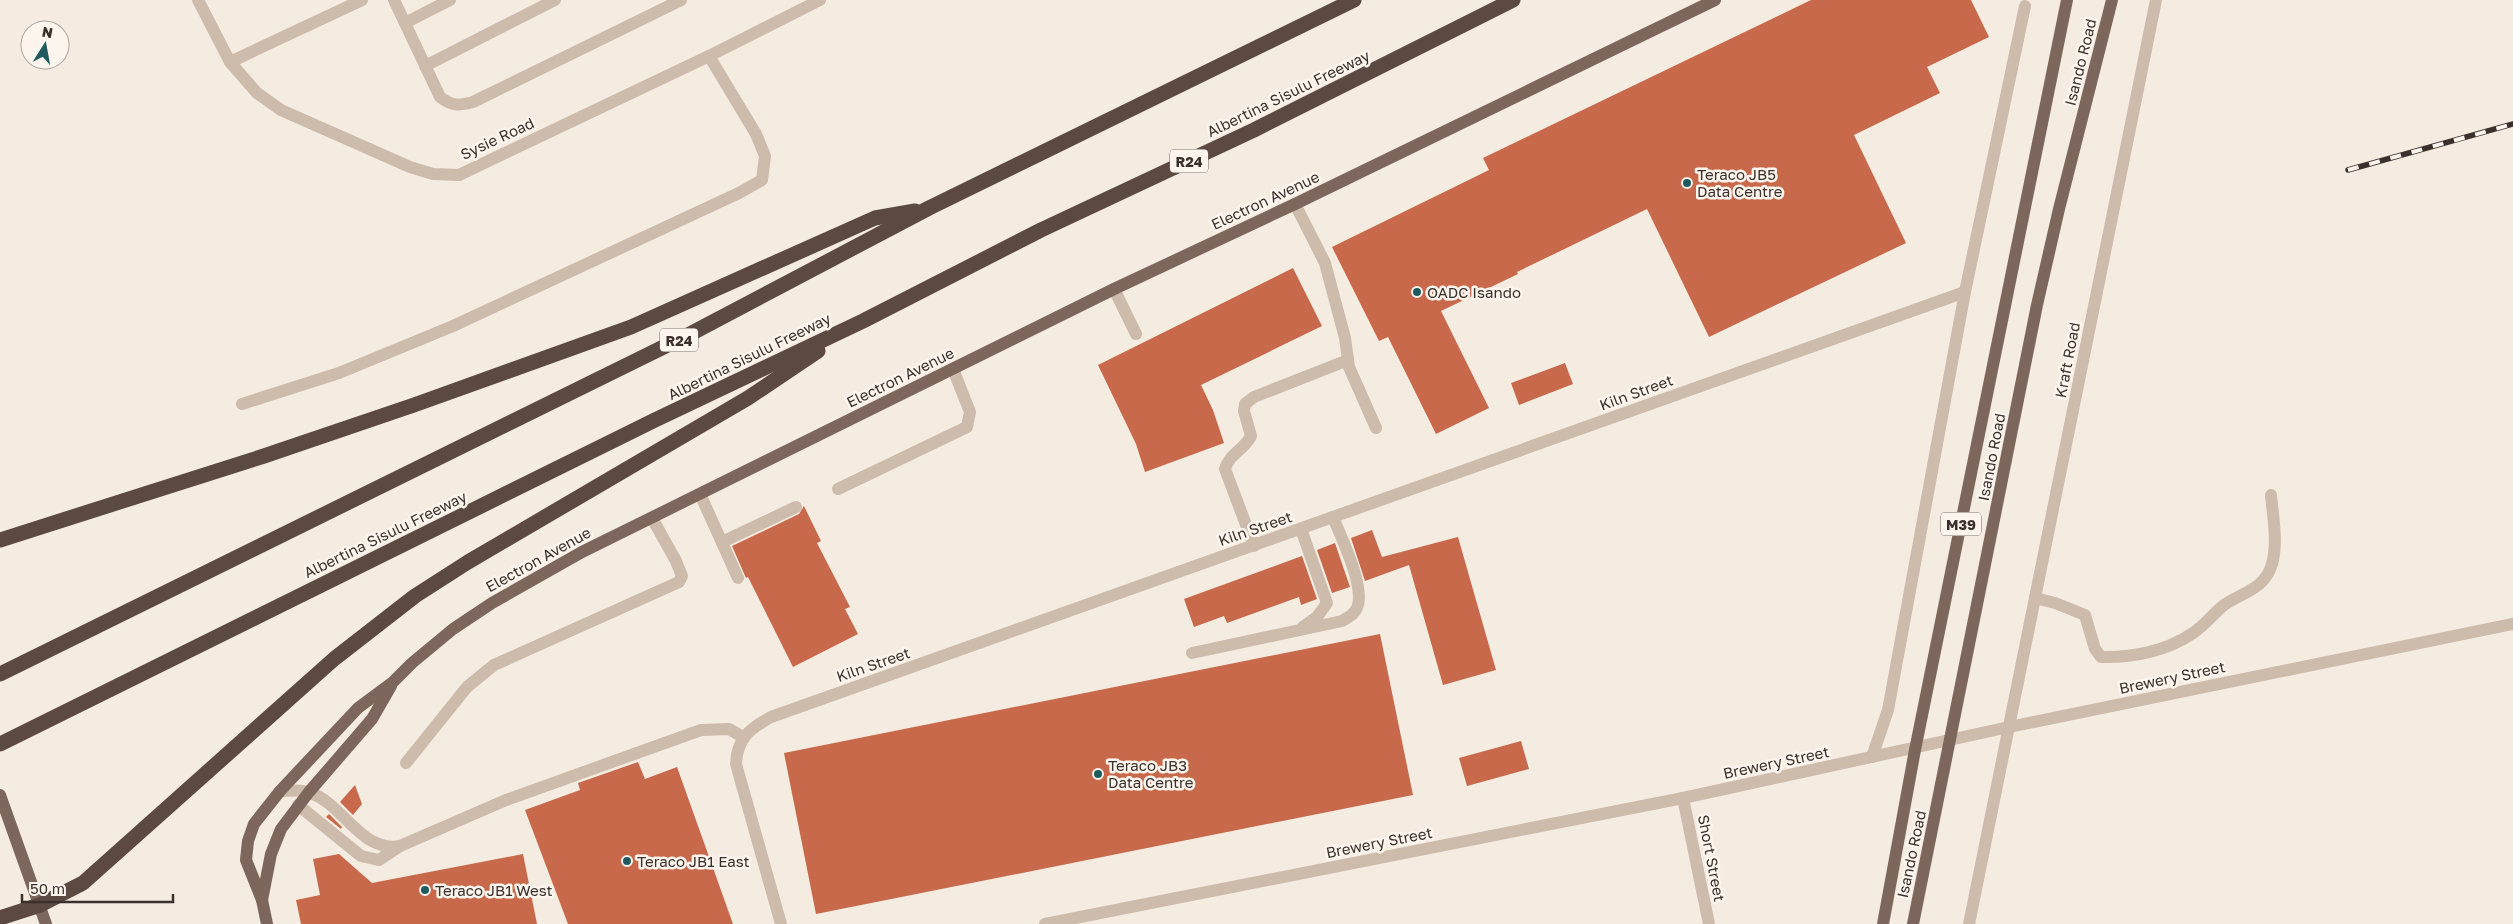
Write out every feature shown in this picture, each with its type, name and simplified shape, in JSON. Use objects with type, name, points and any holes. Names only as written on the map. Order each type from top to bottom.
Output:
[{"type":"highway","name":"R24","points":[[0,674],[692,334],[929,208],[1354,0]]},
{"type":"highway","name":"Albertina Sisulu Freeway","points":[[0,744],[655,420],[863,320],[1041,230],[1228,142],[1513,0]]},
{"type":"highway","points":[[0,540],[264,456],[507,372],[631,327],[874,218],[929,208]]},
{"type":"highway","points":[[0,918],[40,905],[83,883],[334,659],[415,596],[468,562],[748,398],[863,320]]},
{"type":"main road","name":"Electron Avenue","points":[[267,924],[262,900],[246,860],[248,841],[254,824],[280,791],[358,708],[393,682],[441,639],[492,602],[582,552],[1114,289],[1295,204],[1715,0]]},
{"type":"main road","name":"Isando Road","points":[[1883,924],[1915,750],[2067,0]]},
{"type":"main road","name":"Isando Road","points":[[1913,924],[1951,742],[2037,305],[2059,209],[2112,0]]},
{"type":"main road","points":[[262,900],[270,854],[275,840],[298,805],[372,719],[393,682]]},
{"type":"main road","points":[[0,795],[46,924]]},
{"type":"street","name":"Sysie Road","points":[[198,0],[230,62],[257,93],[281,110],[393,160],[445,176],[458,174],[709,56],[820,0]]},
{"type":"street","points":[[230,62],[362,0]]},
{"type":"street","points":[[394,0],[440,97],[450,105],[460,106],[473,102],[681,0]]},
{"type":"street","points":[[405,23],[450,0]]},
{"type":"street","points":[[425,66],[555,0]]},
{"type":"street","name":"Kraft Road","points":[[2009,727],[2156,0]]},
{"type":"street","points":[[1872,757],[1888,710],[1965,292],[2025,6]]},
{"type":"street","points":[[242,404],[339,373],[453,326],[738,193],[762,180],[765,156],[756,134],[709,56]]},
{"type":"street","points":[[1295,204],[1325,263],[1345,338],[1348,367],[1376,428]]},
{"type":"street","points":[[1114,289],[1136,334]]},
{"type":"street","name":"Kiln Street","points":[[743,737],[748,731],[771,717],[946,656],[1111,594],[1254,546],[1965,292]]},
{"type":"street","points":[[1254,546],[1225,469],[1228,459],[1247,445],[1251,436],[1244,411],[1245,404],[1254,396],[1348,360]]},
{"type":"street","points":[[838,489],[967,427],[970,412],[953,369]]},
{"type":"street","points":[[700,494],[738,578]]},
{"type":"street","points":[[2035,598],[2085,615],[2095,649],[2101,657],[2126,658],[2177,643],[2194,633],[2225,605],[2250,592],[2264,581],[2272,564],[2274,537],[2271,495]]},
{"type":"street","points":[[722,542],[796,507]]},
{"type":"street","points":[[1192,653],[1342,621],[1352,615],[1357,607],[1358,584],[1333,517]]},
{"type":"street","points":[[406,762],[467,687],[494,666],[679,582],[682,576],[676,561],[652,518]]},
{"type":"street","points":[[1299,630],[1317,617],[1327,603],[1301,528]]},
{"type":"street","name":"Brewery Street","points":[[1045,924],[1683,798],[1872,757],[1915,750],[2009,727],[2513,624]]},
{"type":"street","points":[[1969,924],[2009,727]]},
{"type":"street","points":[[280,791],[309,792],[317,796],[379,846],[388,848],[400,846],[506,800],[701,730],[728,730],[743,737],[736,754],[738,776],[781,924]]},
{"type":"street","name":"Short Street","points":[[1683,798],[1709,924]]},
{"type":"street","points":[[298,805],[361,856],[379,860],[400,846]]},
{"type":"building","name":"Teraco JB5 Data Centre","points":[[1811,0],[1971,0],[1989,37],[1927,67],[1940,93],[1854,135],[1906,243],[1709,337],[1647,209],[1441,311],[1489,408],[1436,434],[1388,337],[1379,341],[1332,247],[1489,170],[1483,158]]},
{"type":"building","points":[[1293,268],[1322,326],[1201,385],[1213,410],[1224,443],[1145,472],[1136,444],[1098,365]]},
{"type":"building","points":[[1565,363],[1573,384],[1519,405],[1511,383]]},
{"type":"building","points":[[804,506],[821,541],[817,543],[850,607],[845,609],[858,634],[793,667],[748,577],[746,578],[732,546],[799,514]]},
{"type":"building","points":[[1372,530],[1382,557],[1458,537],[1496,670],[1443,685],[1409,565],[1365,581],[1351,538]]},
{"type":"building","points":[[1335,543],[1350,587],[1332,593],[1317,550]]},
{"type":"building","points":[[1302,556],[1317,599],[1301,605],[1299,597],[1227,623],[1224,616],[1194,627],[1184,599]]},
{"type":"building","name":"Teraco JB3 Data Centre","points":[[1380,634],[1413,795],[816,914],[784,753]]},
{"type":"building","points":[[1521,741],[1529,769],[1467,786],[1459,758]]},
{"type":"building","name":"Teraco JB1 East","points":[[638,762],[645,779],[677,767],[733,924],[568,924],[525,810],[580,790],[578,783]]},
{"type":"building","points":[[355,785],[362,804],[353,815],[340,802]]},
{"type":"building","points":[[329,814],[342,827],[341,829],[326,817]]},
{"type":"building","name":"Teraco JB1 West","points":[[339,854],[372,883],[523,854],[537,924],[301,924],[296,900],[320,895],[313,859]]},
{"type":"railway","points":[[2348,170],[2513,124]]},
{"type":"place","name":"Teraco JB5 Data Centre","points":[[1687,183]]},
{"type":"place","name":"OADC Isando","points":[[1417,292]]},
{"type":"place","name":"Teraco JB3 Data Centre","points":[[1098,774]]},
{"type":"place","name":"Teraco JB1 East","points":[[627,861]]},
{"type":"place","name":"Teraco JB1 West","points":[[425,890]]}]
